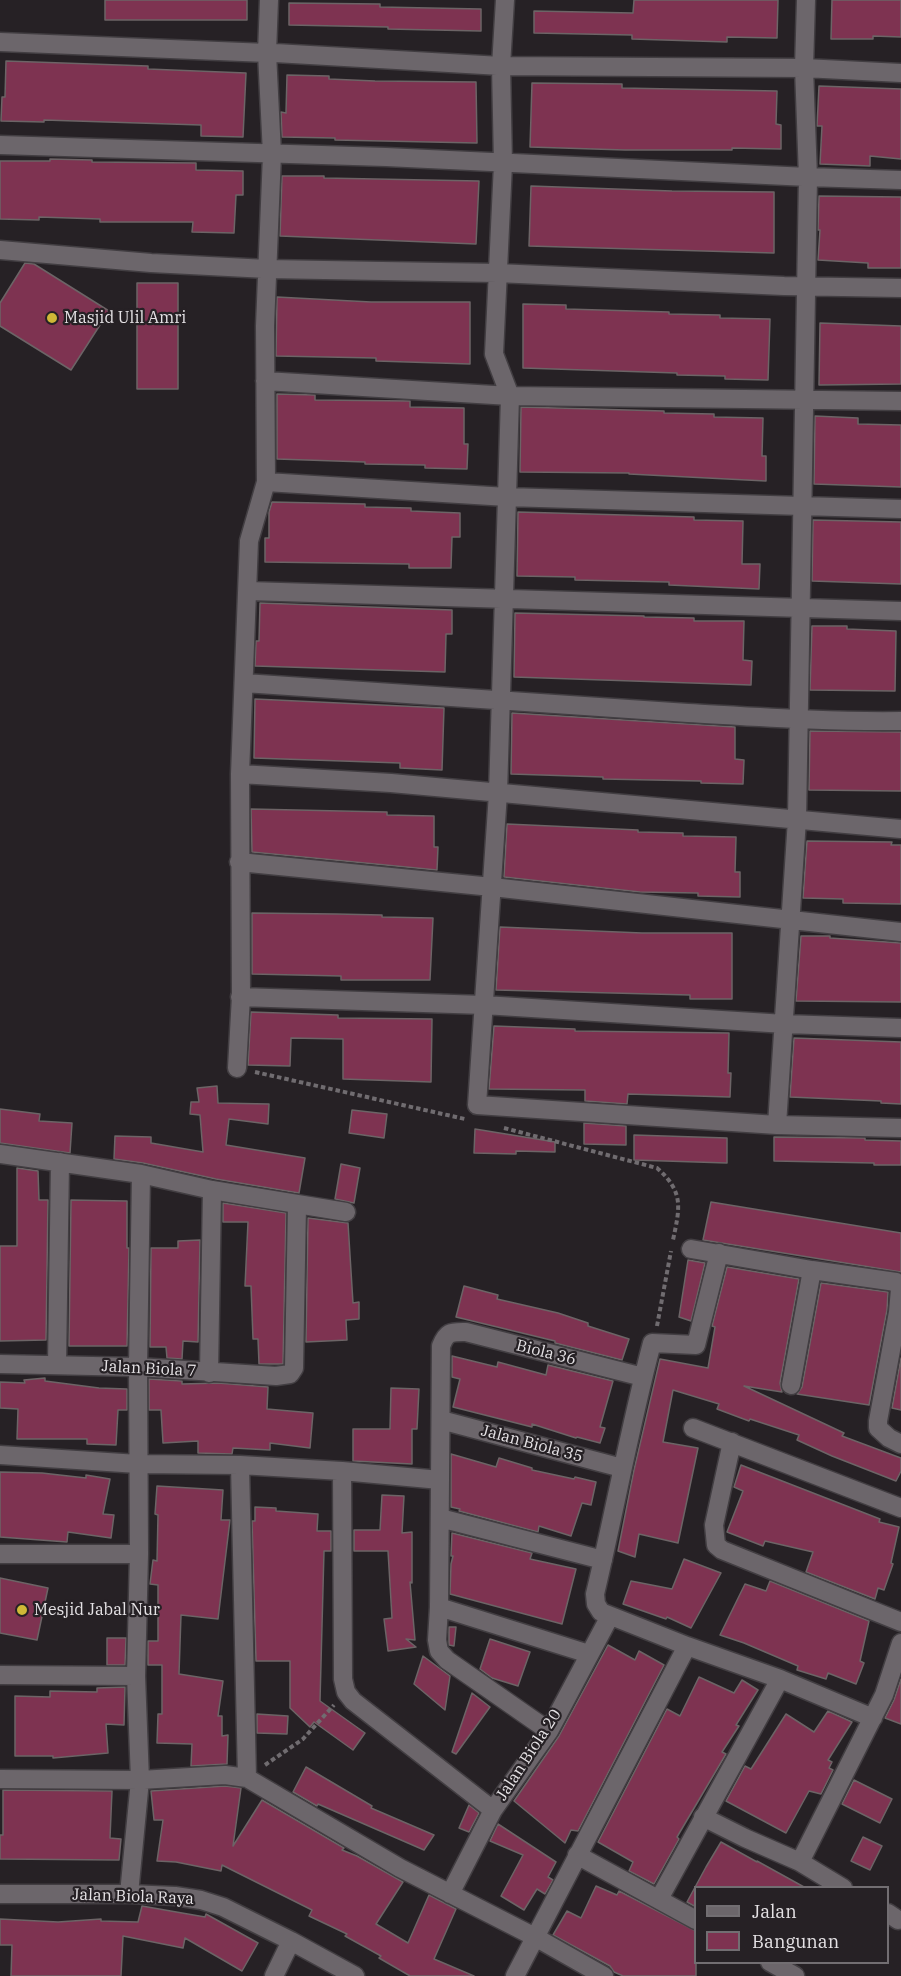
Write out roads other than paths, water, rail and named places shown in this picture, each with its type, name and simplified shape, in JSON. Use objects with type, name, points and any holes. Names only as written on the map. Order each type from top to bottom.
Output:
[{"type":"street","points":[[237,1068],[240,997],[240,774],[249,541],[266,482],[267,270],[272,154],[269,0]]},
{"type":"street","points":[[505,0],[501,66],[503,164],[494,354],[510,396],[498,793],[477,1105],[777,1125],[901,1128]]},
{"type":"street","points":[[777,1125],[797,819],[808,177],[804,68],[806,0]]},
{"type":"street","points":[[0,42],[271,53],[501,66],[804,68],[901,73]]},
{"type":"street","points":[[0,146],[386,157],[901,180]]},
{"type":"street","points":[[0,250],[267,270],[497,273],[901,288]]},
{"type":"street","points":[[265,381],[510,396],[901,401]]},
{"type":"street","points":[[266,482],[507,497],[901,509]]},
{"type":"street","points":[[248,591],[901,611]]},
{"type":"street","points":[[244,683],[799,720],[901,721]]},
{"type":"street","points":[[240,774],[391,783],[901,829]]},
{"type":"street","points":[[239,862],[492,887],[901,933]]},
{"type":"street","points":[[240,997],[484,1005],[785,1024],[901,1028]]},
{"type":"street","points":[[0,1154],[141,1174],[297,1206],[346,1212]]},
{"type":"street","points":[[57,1365],[60,1162]]},
{"type":"street","points":[[129,1894],[140,1780],[136,1676],[141,1174]]},
{"type":"street","points":[[209,1372],[212,1190]]},
{"type":"street","name":"Jalan Biola 7","points":[[0,1364],[138,1367],[276,1376],[290,1374],[294,1368],[297,1206]]},
{"type":"street","points":[[691,1249],[896,1282],[900,1285],[900,1312],[878,1428],[889,1438],[901,1444]]},
{"type":"street","points":[[719,1253],[696,1345],[652,1342],[595,1594],[596,1604],[601,1612],[610,1616],[780,1679],[873,1718]]},
{"type":"street","points":[[791,1385],[812,1270]]},
{"type":"street","name":"Biola 36","points":[[441,1420],[441,1346],[444,1337],[449,1334],[466,1332],[643,1377]]},
{"type":"street","points":[[441,1420],[437,1645],[442,1656],[549,1731]]},
{"type":"street","name":"Jalan Biola 35","points":[[441,1420],[622,1468]]},
{"type":"street","points":[[693,1428],[901,1508]]},
{"type":"street","points":[[732,1442],[714,1525],[716,1545],[722,1550],[901,1622]]},
{"type":"street","points":[[0,1455],[138,1464],[240,1465],[440,1480]]},
{"type":"street","points":[[240,1465],[247,1778]]},
{"type":"street","points":[[342,1471],[343,1679],[346,1692],[353,1701],[493,1810]]},
{"type":"street","points":[[440,1518],[603,1560]]},
{"type":"street","points":[[0,1554],[139,1554]]},
{"type":"street","points":[[439,1607],[589,1654]]},
{"type":"street","name":"Jalan Biola 20","points":[[450,1894],[493,1810],[549,1731],[610,1616]]},
{"type":"street","points":[[800,1862],[884,1695],[901,1643]]},
{"type":"street","points":[[514,1976],[687,1646]]},
{"type":"street","points":[[0,1675],[136,1676]]},
{"type":"street","points":[[659,1899],[702,1817],[780,1679]]},
{"type":"street","points":[[0,1779],[140,1780],[225,1775],[247,1778],[400,1868],[535,1937],[604,1976]]},
{"type":"street","points":[[702,1817],[800,1862],[841,1886]]},
{"type":"street","points":[[577,1855],[694,1919]]},
{"type":"street","name":"Jalan Biola Raya","points":[[0,1894],[129,1894],[175,1896],[201,1900],[223,1907],[356,1976]]},
{"type":"street","points":[[274,1976],[291,1941]]},
{"type":"street","points":[[774,1964],[795,1976]]},
{"type":"place","name":"Masjid Ulil Amri","points":[[52,318]]},
{"type":"place","name":"Mesjid Jabal Nur","points":[[22,1610]]}]
